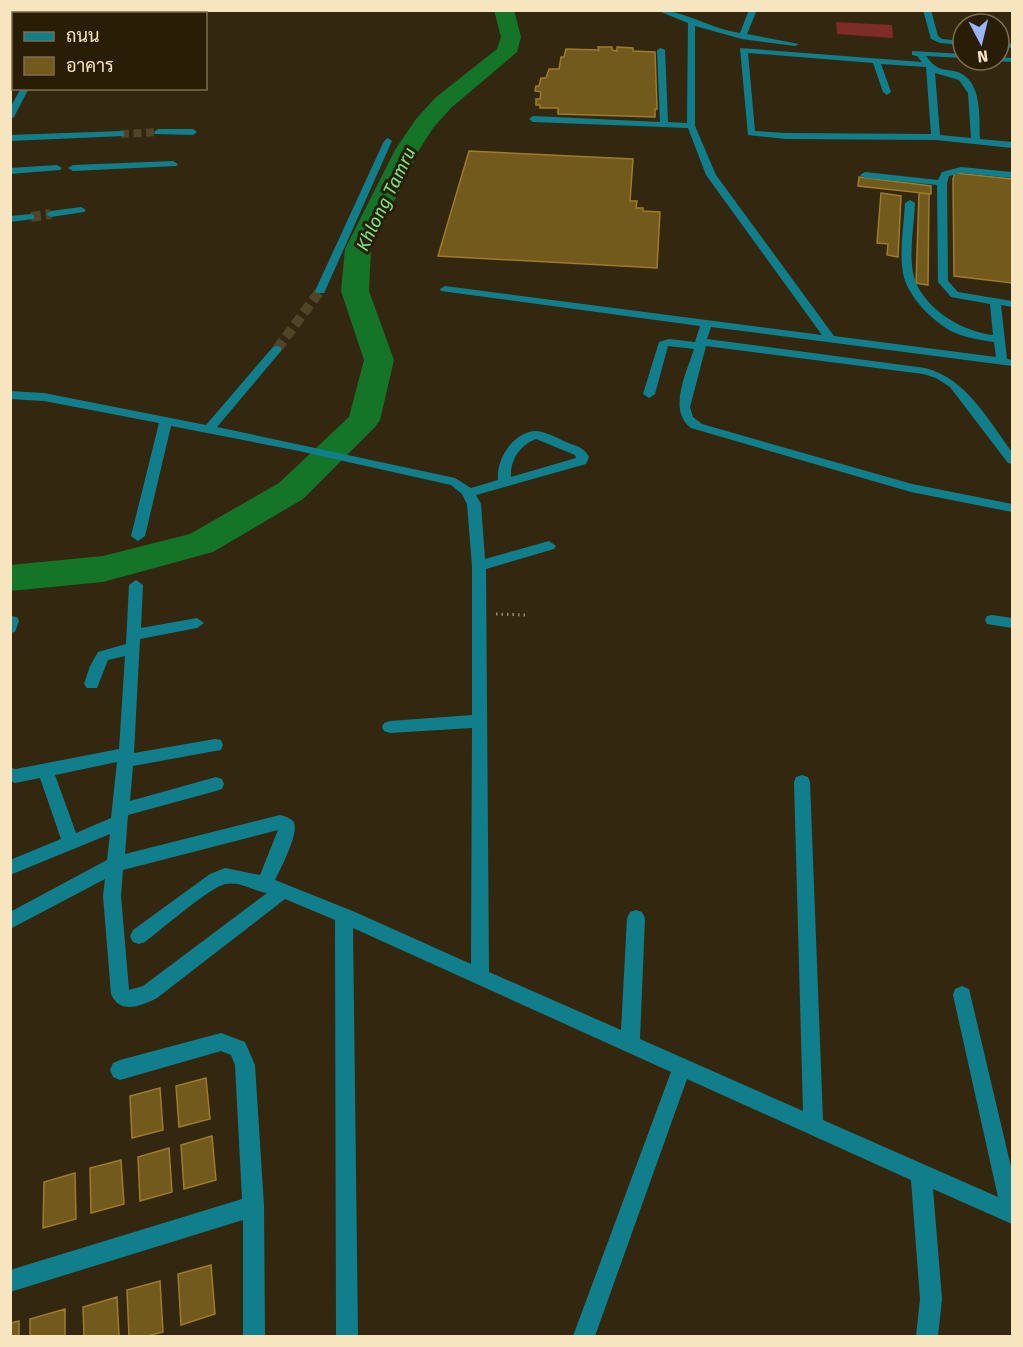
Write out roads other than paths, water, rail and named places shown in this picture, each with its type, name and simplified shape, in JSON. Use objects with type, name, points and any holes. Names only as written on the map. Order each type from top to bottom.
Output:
[{"type":"street","points":[[659,10],[690,24],[742,38],[806,45]]},
{"type":"street","points":[[742,38],[753,10]]},
{"type":"street","points":[[927,10],[933,38],[951,42]]},
{"type":"street","points":[[690,24],[691,126],[711,175],[831,340]]},
{"type":"street","points":[[661,50],[664,124]]},
{"type":"street","points":[[976,141],[972,93],[962,78],[930,67],[743,50],[751,133],[786,136],[936,137],[1012,145]]},
{"type":"street","points":[[936,137],[930,67],[915,53],[951,55]]},
{"type":"street","points":[[876,61],[887,92]]},
{"type":"street","points":[[10,117],[13,106],[24,90]]},
{"type":"street","points":[[533,118],[691,126]]},
{"type":"street","points":[[158,132],[192,132]]},
{"type":"street","points":[[10,138],[121,134]]},
{"type":"street","points":[[320,291],[388,141]]},
{"type":"street","points":[[73,168],[173,164]]},
{"type":"street","points":[[10,171],[57,168]]},
{"type":"street","points":[[1012,175],[961,170],[945,174],[942,183],[943,282],[955,295],[1012,304]]},
{"type":"street","points":[[865,175],[942,183]]},
{"type":"street","points":[[910,203],[908,272],[914,289],[942,321],[952,328],[974,337],[998,339]]},
{"type":"street","points":[[51,214],[81,210]]},
{"type":"street","points":[[10,219],[31,217]]},
{"type":"street","points":[[445,288],[1007,363],[998,339],[995,302]]},
{"type":"street","points":[[706,324],[684,407],[689,422],[698,427],[911,488],[1012,508]]},
{"type":"street","points":[[649,394],[663,344],[669,342],[925,371],[940,376],[954,385],[1012,460]]},
{"type":"street","points":[[209,429],[277,349]]},
{"type":"street","points":[[10,395],[44,397],[299,447],[455,482],[468,494],[474,504],[479,566],[480,977]]},
{"type":"street","points":[[138,536],[166,420]]},
{"type":"street","points":[[468,494],[582,461],[583,456],[580,452],[537,435],[531,435],[504,465],[504,483]]},
{"type":"street","points":[[479,566],[549,546]]},
{"type":"street","points":[[136,585],[126,758],[112,896],[120,994],[126,999],[138,998],[150,992],[282,891]]},
{"type":"street","points":[[992,620],[1012,623]]},
{"type":"street","points":[[92,684],[98,659],[105,654],[133,642],[197,623]]},
{"type":"street","points":[[390,727],[479,721]]},
{"type":"street","points":[[10,774],[15,776],[215,745]]},
{"type":"street","points":[[45,770],[71,842]]},
{"type":"street","points":[[802,782],[813,1125]]},
{"type":"street","points":[[10,868],[71,842],[120,816],[216,784]]},
{"type":"street","points":[[10,921],[116,864],[280,822],[287,826],[285,838],[264,885]]},
{"type":"street","points":[[139,936],[212,882],[226,876],[238,876],[282,891],[344,917],[1012,1214]]},
{"type":"street","points":[[344,917],[347,1336]]},
{"type":"street","points":[[630,1044],[636,918]]},
{"type":"street","points":[[962,995],[1012,1214]]},
{"type":"street","points":[[120,1070],[221,1042],[234,1044],[242,1049],[245,1065],[253,1206],[254,1336]]},
{"type":"street","points":[[584,1336],[682,1067]]},
{"type":"street","points":[[921,1173],[930,1299],[927,1336]]},
{"type":"street","points":[[10,1281],[253,1206]]},
{"type":"waterway","name":"Khlong Tamru","points":[[10,578],[103,569],[201,543],[291,491],[364,420],[379,360],[355,291],[358,249],[407,150],[424,124],[443,103],[507,52],[511,37],[504,10]]},
{"type":"tunnel","points":[[121,134],[158,132]]},
{"type":"tunnel","points":[[31,217],[51,214]]},
{"type":"tunnel","points":[[277,349],[320,291]]}]
